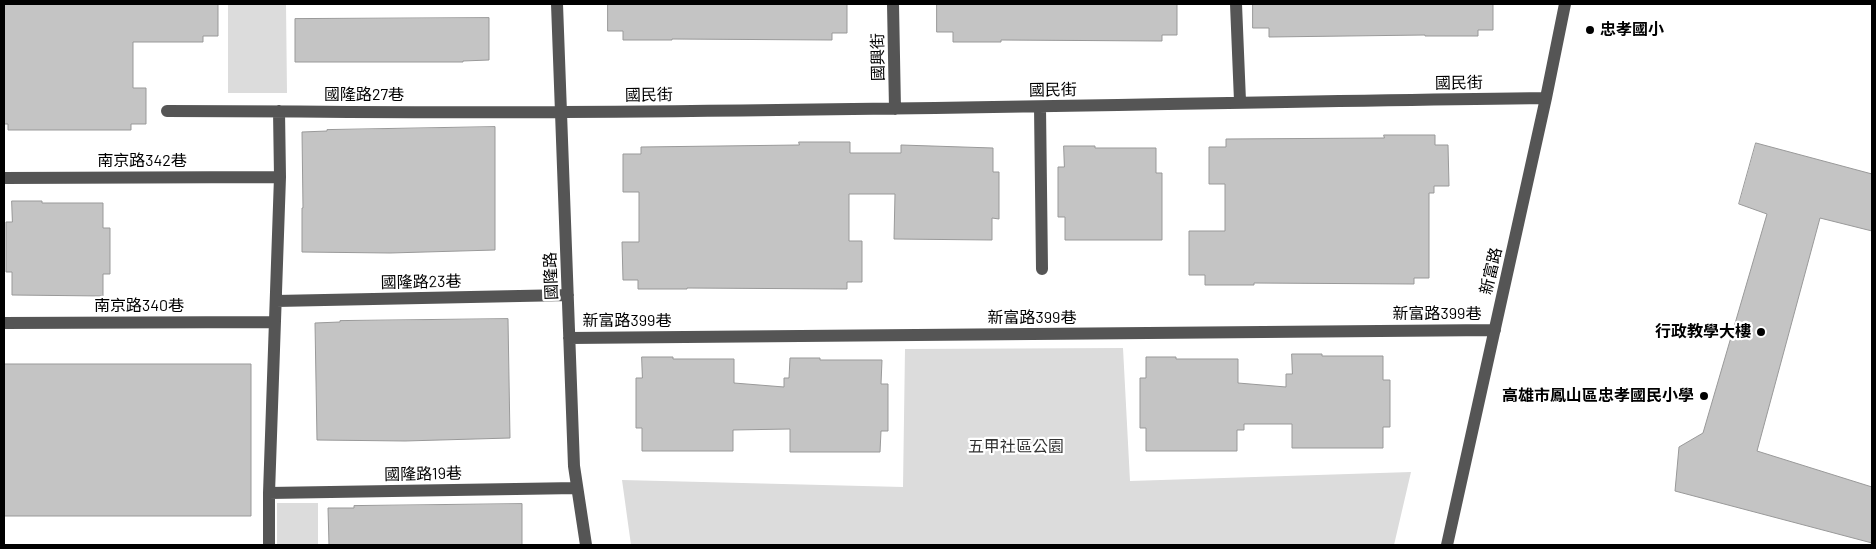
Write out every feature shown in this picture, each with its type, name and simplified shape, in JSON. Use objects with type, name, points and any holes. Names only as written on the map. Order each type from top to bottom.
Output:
[{"type":"street","name":"國隆路","points":[[557,4],[574,466],[586,545]]},
{"type":"street","name":"國興街","points":[[893,4],[895,109]]},
{"type":"street","points":[[1236,4],[1240,101]]},
{"type":"street","name":"新富路","points":[[1447,545],[1565,4]]},
{"type":"street","name":"國民街","points":[[561,112],[1040,107],[1240,101],[1546,98]]},
{"type":"street","points":[[1040,107],[1042,269]]},
{"type":"street","name":"國隆路27巷","points":[[167,111],[561,112]]},
{"type":"street","points":[[269,545],[269,494],[280,177],[278,111]]},
{"type":"street","name":"南京路342巷","points":[[4,178],[280,177]]},
{"type":"street","name":"國隆路23巷","points":[[276,302],[568,295]]},
{"type":"street","name":"南京路340巷","points":[[4,323],[275,322]]},
{"type":"street","name":"新富路399巷","points":[[569,338],[1495,330]]},
{"type":"street","name":"國隆路19巷","points":[[269,494],[577,488]]},
{"type":"green space","points":[[228,4],[286,4],[287,93],[228,93]]},
{"type":"green space","name":"五甲社區公園","points":[[1123,348],[1130,481],[1411,472],[1394,545],[631,545],[622,480],[903,487],[905,349]]},
{"type":"green space","points":[[277,503],[318,503],[318,545],[277,545]]},
{"type":"building","points":[[4,4],[218,4],[218,36],[203,36],[203,42],[133,42],[133,88],[146,88],[146,124],[131,124],[131,130],[8,130],[8,124],[4,124]]},
{"type":"building","points":[[608,4],[847,4],[847,33],[832,33],[832,40],[623,40],[623,31],[608,31]]},
{"type":"building","points":[[937,4],[1177,4],[1177,35],[1162,35],[1162,41],[1001,40],[1001,42],[953,42],[953,32],[937,32]]},
{"type":"building","points":[[1253,4],[1493,4],[1493,30],[1478,30],[1478,36],[1269,37],[1269,28],[1253,28]]},
{"type":"building","points":[[489,18],[489,60],[463,62],[295,62],[295,19]]},
{"type":"building","points":[[495,127],[495,250],[390,253],[302,252],[302,132]]},
{"type":"building","points":[[1384,135],[1435,135],[1435,145],[1448,145],[1449,186],[1434,186],[1434,193],[1429,193],[1429,278],[1414,278],[1414,284],[1254,283],[1254,285],[1205,285],[1205,275],[1189,275],[1189,231],[1225,231],[1225,184],[1209,184],[1209,147],[1226,147],[1226,139],[1384,138]]},
{"type":"building","points":[[799,142],[850,142],[850,153],[901,153],[901,145],[993,148],[993,172],[999,172],[999,219],[992,218],[992,240],[894,239],[895,194],[849,194],[849,241],[862,241],[862,282],[847,282],[847,289],[638,289],[638,280],[623,280],[622,242],[639,242],[639,192],[623,192],[623,154],[641,154],[641,147],[799,145]]},
{"type":"building","name":"行政教學大樓","points":[[1756,143],[1872,174],[1872,231],[1820,218],[1757,451],[1872,487],[1872,543],[1675,491],[1679,447],[1703,433],[1767,214],[1739,204]]},
{"type":"building","points":[[1064,146],[1156,148],[1156,173],[1162,173],[1162,240],[1065,240],[1065,217],[1058,217],[1058,167],[1064,167]]},
{"type":"building","points":[[12,201],[103,203],[103,228],[110,228],[110,274],[103,274],[103,296],[12,295],[12,272],[6,272],[6,222],[12,222]]},
{"type":"building","points":[[508,319],[510,438],[405,441],[317,440],[315,323]]},
{"type":"building","points":[[1292,354],[1383,356],[1383,380],[1390,380],[1390,427],[1383,427],[1383,448],[1292,448],[1292,424],[1244,424],[1244,430],[1237,430],[1237,451],[1146,451],[1146,428],[1140,428],[1140,378],[1146,378],[1146,357],[1238,359],[1238,383],[1286,387],[1286,374],[1292,374]]},
{"type":"building","points":[[642,357],[734,359],[734,383],[784,387],[784,378],[789,378],[790,358],[882,360],[881,384],[888,384],[888,431],[881,431],[880,452],[790,452],[790,429],[733,430],[733,451],[642,451],[642,428],[636,428],[636,378],[642,378]]},
{"type":"building","points":[[4,364],[251,364],[251,516],[4,516]]},
{"type":"building","points":[[522,504],[522,545],[329,545],[328,508]]},
{"type":"place","name":"忠孝國小","points":[[1590,30]]},
{"type":"place","name":"行政教學大樓","points":[[1761,332]]},
{"type":"place","name":"高雄市鳳山區忠孝國民小學","points":[[1704,396]]}]
